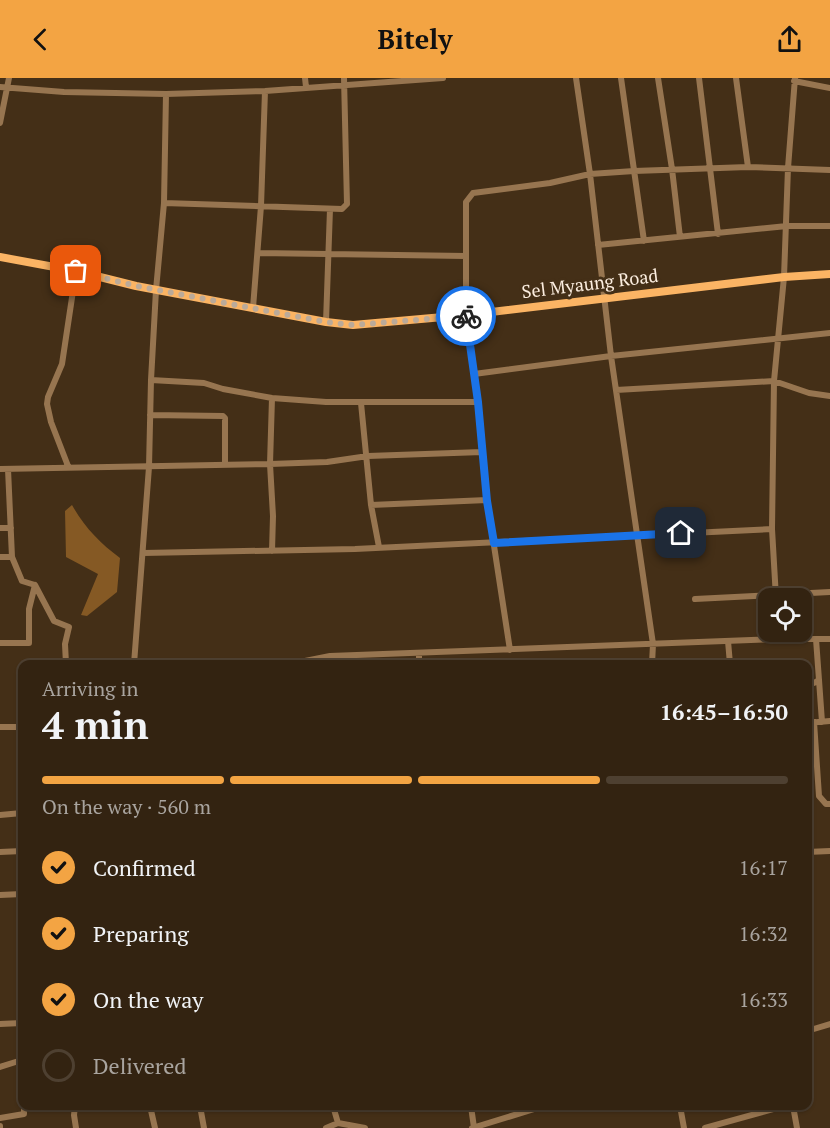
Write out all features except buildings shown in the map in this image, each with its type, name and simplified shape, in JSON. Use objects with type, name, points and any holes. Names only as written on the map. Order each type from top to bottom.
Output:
[{"type":"main road","name":"Sel Myaung Road","points":[[0,257],[253,309],[353,325],[466,315],[604,297],[830,274]]},
{"type":"street","points":[[0,123],[3,88],[9,78]]},
{"type":"street","points":[[305,78],[306,87]]},
{"type":"street","points":[[3,88],[166,94],[265,90],[344,81],[443,78]]},
{"type":"street","points":[[576,78],[590,174],[611,356],[653,644],[652,660]]},
{"type":"street","points":[[621,78],[645,241]]},
{"type":"street","points":[[658,78],[680,237]]},
{"type":"street","points":[[699,78],[718,234]]},
{"type":"street","points":[[736,78],[748,167]]},
{"type":"street","points":[[775,588],[772,529],[774,381],[784,277],[794,80],[830,88]]},
{"type":"street","points":[[164,203],[342,209],[347,204],[344,81]]},
{"type":"street","points":[[253,309],[261,206],[265,90]]},
{"type":"street","points":[[134,660],[149,467],[156,290],[164,203],[166,94]]},
{"type":"street","points":[[510,650],[487,501],[478,402],[466,315],[466,202],[473,193],[549,183],[590,174],[748,167],[830,170]]},
{"type":"street","points":[[326,322],[330,209]]},
{"type":"street","points":[[598,245],[787,226],[830,226]]},
{"type":"street","points":[[258,253],[466,256]]},
{"type":"street","points":[[68,466],[51,422],[47,404],[62,364],[76,271]]},
{"type":"street","points":[[474,374],[611,356],[830,333]]},
{"type":"street","points":[[151,380],[204,383],[272,398],[361,403],[478,402]]},
{"type":"street","points":[[616,390],[774,381],[809,393],[830,396]]},
{"type":"street","points":[[272,398],[270,464],[273,516],[272,551]]},
{"type":"street","points":[[361,403],[379,547]]},
{"type":"street","points":[[150,415],[223,416],[225,418],[225,465]]},
{"type":"street","points":[[0,469],[327,462],[368,456],[482,452]]},
{"type":"street","points":[[8,469],[12,557],[22,581],[35,585],[54,621],[69,627],[65,644],[66,660]]},
{"type":"street","points":[[372,505],[487,501]]},
{"type":"street","points":[[0,528],[11,528]]},
{"type":"street","points":[[143,553],[494,543],[772,529]]},
{"type":"street","points":[[0,557],[12,557]]},
{"type":"street","points":[[0,643],[29,643],[29,609],[35,585]]},
{"type":"street","points":[[812,594],[830,592]]},
{"type":"street","points":[[695,598],[758,597]]},
{"type":"street","points":[[310,660],[330,656],[729,641],[758,637]]},
{"type":"street","points":[[812,639],[830,639]]},
{"type":"street","points":[[816,639],[822,722]]},
{"type":"street","points":[[729,641],[730,660]]},
{"type":"street","points":[[419,653],[419,660]]},
{"type":"street","points":[[330,656],[330,660]]},
{"type":"street","points":[[812,683],[819,680]]},
{"type":"street","points":[[812,723],[830,721]]},
{"type":"street","points":[[0,727],[18,727]]},
{"type":"street","points":[[812,732],[819,796],[826,804],[830,804]]},
{"type":"street","points":[[0,815],[18,813]]},
{"type":"street","points":[[0,852],[18,851]]},
{"type":"street","points":[[812,852],[830,851]]},
{"type":"street","points":[[0,895],[18,894]]},
{"type":"street","points":[[0,1022],[18,1023]]},
{"type":"street","points":[[812,1029],[830,1024]]},
{"type":"street","points":[[0,1066],[18,1061]]},
{"type":"street","points":[[0,1118],[24,1114],[24,1110]]},
{"type":"street","points":[[75,1110],[76,1128]]},
{"type":"street","points":[[151,1110],[155,1128]]},
{"type":"street","points":[[201,1110],[204,1128]]},
{"type":"street","points":[[334,1110],[338,1123]]},
{"type":"street","points":[[471,1110],[473,1128],[518,1110]]},
{"type":"street","points":[[681,1110],[684,1128]]},
{"type":"street","points":[[705,1128],[770,1110]]},
{"type":"street","points":[[794,1110],[797,1128]]},
{"type":"street","points":[[326,1128],[338,1123],[364,1128]]},
{"type":"shaded area","points":[[72,505],[93,535],[120,558],[117,592],[87,616],[81,615],[98,574],[66,557],[65,511]]},
{"type":"way so far","points":[[76,271],[136,286],[326,322],[353,325],[466,316]]},
{"type":"route","points":[[466,316],[478,402],[487,501],[494,543],[681,533]]}]
